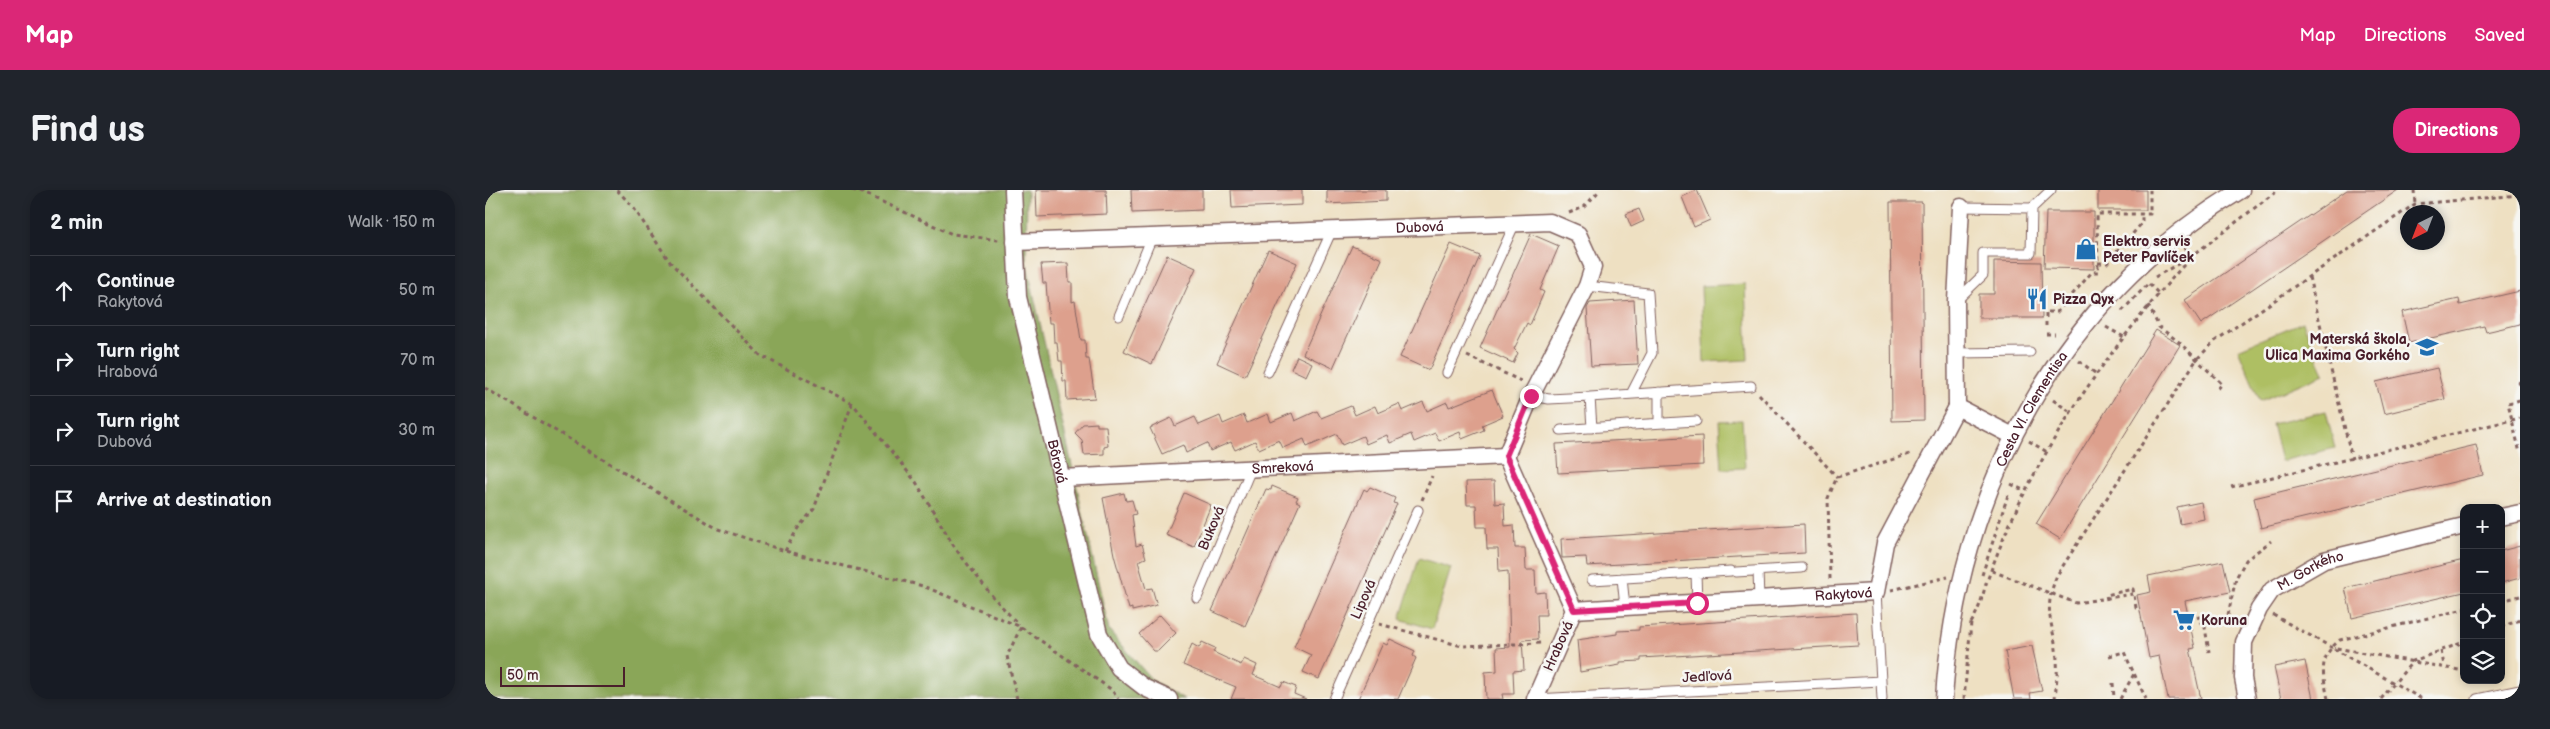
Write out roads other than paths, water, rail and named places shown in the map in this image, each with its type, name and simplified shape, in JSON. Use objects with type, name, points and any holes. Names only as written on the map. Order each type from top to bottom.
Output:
[{"type":"street","name":"Bôrová","points":[[1013,190],[1018,297],[1099,634],[1119,668],[1145,688],[1169,699]]},
{"type":"street","name":"Cesta Vl. Clementisa","points":[[1944,699],[1946,662],[1960,578],[1971,536],[1987,494],[2013,436],[2045,379],[2079,332],[2119,284],[2175,235],[2241,190]]},
{"type":"street","points":[[1961,207],[1956,301],[1957,406],[2013,436]]},
{"type":"street","name":"Dubová","points":[[1015,242],[1551,222],[1577,234],[1593,267],[1587,286],[1533,391],[1506,456]]},
{"type":"street","name":"Rakytová","points":[[1574,610],[1881,592],[1885,543],[1957,406]]},
{"type":"street","name":"Smreková","points":[[1061,478],[1506,456]]},
{"type":"street","name":"Hrabová","points":[[1506,456],[1574,610],[1535,699]]},
{"type":"street","points":[[2505,516],[2520,513]]},
{"type":"street","name":"M. Gorkého","points":[[2247,699],[2243,678],[2244,642],[2259,609],[2272,590],[2324,560],[2460,527]]},
{"type":"lane","points":[[1961,207],[2031,208],[2051,190]]},
{"type":"lane","points":[[1956,301],[1983,275],[1983,253],[2031,253],[2031,208]]},
{"type":"lane","points":[[1447,373],[1515,223]]},
{"type":"lane","points":[[1268,372],[1332,230]]},
{"type":"lane","points":[[1119,316],[1152,237]]},
{"type":"lane","points":[[1587,286],[1648,292],[1652,353],[1631,394]]},
{"type":"lane","points":[[1957,353],[2030,352]]},
{"type":"lane","points":[[1533,391],[1549,399],[1751,386]]},
{"type":"lane","points":[[1659,392],[1659,423]]},
{"type":"lane","points":[[1591,397],[1592,428]]},
{"type":"lane","points":[[1561,430],[1696,420]]},
{"type":"lane","name":"Buková","points":[[1197,598],[1251,469]]},
{"type":"lane","name":"Lipová","points":[[1334,699],[1418,510]]},
{"type":"lane","points":[[1592,580],[1802,568]]},
{"type":"lane","points":[[1758,570],[1759,599]]},
{"type":"lane","points":[[1696,573],[1697,603]]},
{"type":"lane","points":[[1622,578],[1625,607]]},
{"type":"lane","points":[[1881,592],[1882,699]]},
{"type":"lane","name":"Jedľová","points":[[1535,699],[1881,681]]},
{"type":"lane","points":[[2477,699],[2520,690]]},
{"type":"place","name":"Elektro servis Peter Pavlíček","points":[[2086,249]]},
{"type":"place","name":"Pizza Qyx","points":[[2037,299]]},
{"type":"place","name":"Materská škola, Ulica Maxima Gorkého","points":[[2427,347]]},
{"type":"place","name":"Koruna","points":[[2184,620]]}]
